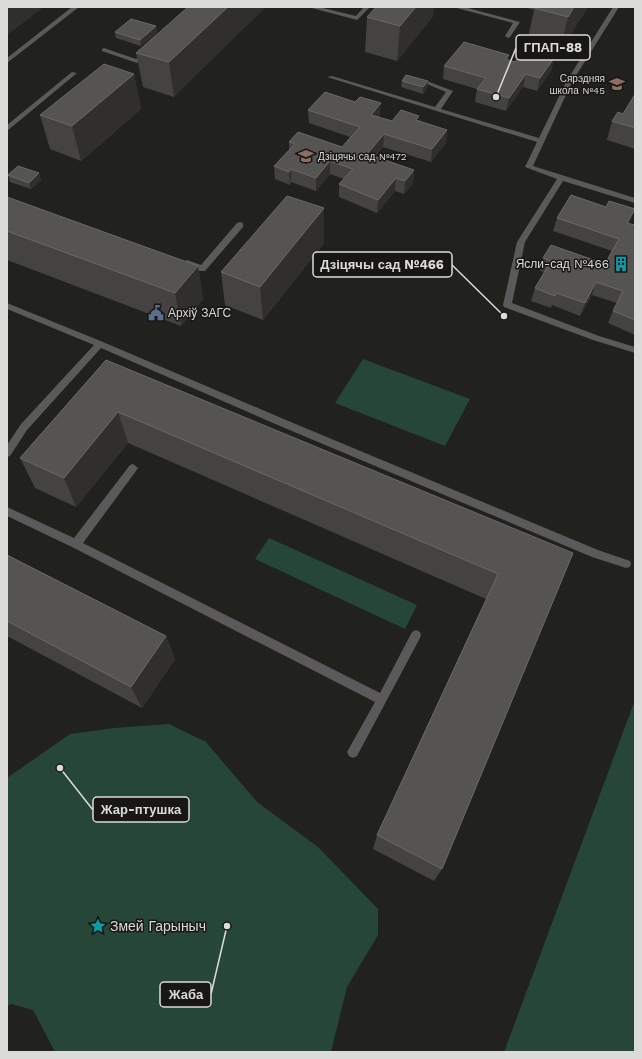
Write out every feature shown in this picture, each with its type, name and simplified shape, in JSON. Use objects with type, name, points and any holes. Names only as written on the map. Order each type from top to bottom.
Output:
[{"type":"lane","points":[[7,61],[76,7]]},
{"type":"lane","points":[[311,7],[357,18],[367,7]]},
{"type":"lane","points":[[456,7],[517,22],[508,36]]},
{"type":"lane","points":[[616,7],[569,82],[529,167],[635,201]]},
{"type":"lane","points":[[104,50],[137,62],[155,46]]},
{"type":"lane","points":[[7,129],[74,73]]},
{"type":"lane","points":[[330,77],[541,142]]},
{"type":"lane","points":[[425,82],[450,91],[437,110]]},
{"type":"lane","points":[[562,177],[521,242],[507,305],[596,338],[635,350]]},
{"type":"lane","points":[[180,261],[202,269],[240,225]]},
{"type":"lane","points":[[7,306],[596,554],[626,564]]},
{"type":"lane","points":[[7,453],[24,427],[100,344]]},
{"type":"lane","points":[[76,544],[134,468]]},
{"type":"lane","points":[[7,511],[76,544],[382,700]]},
{"type":"lane","points":[[353,752],[416,635]]},
{"type":"green space","points":[[363,359],[470,399],[445,446],[335,403]]},
{"type":"green space","points":[[269,538],[417,605],[405,629],[255,559]]},
{"type":"green space","points":[[635,700],[635,1052],[504,1052]]},
{"type":"green space","points":[[169,724],[206,742],[257,802],[318,847],[378,909],[378,935],[347,987],[331,1052],[55,1052],[33,1010],[11,1004],[7,1007],[7,778],[70,734],[114,728]]},
{"type":"building","points":[[188,7],[228,7],[169,62],[136,53]]},
{"type":"building","points":[[376,7],[416,7],[400,26],[367,17]]},
{"type":"building","points":[[574,7],[568,17],[534,8]]},
{"type":"building","points":[[131,19],[156,26],[140,40],[115,32]]},
{"type":"building","points":[[464,42],[509,55],[505,59],[515,62],[524,50],[554,58],[540,78],[526,74],[509,98],[477,89],[486,78],[444,66]]},
{"type":"building","points":[[104,64],[134,74],[72,126],[40,115]]},
{"type":"building","points":[[406,75],[428,81],[423,87],[402,81]]},
{"type":"building","points":[[325,92],[355,102],[360,97],[381,103],[371,115],[392,121],[401,110],[419,116],[416,120],[447,130],[432,149],[384,134],[367,154],[414,170],[405,181],[396,178],[378,200],[339,184],[353,169],[330,161],[316,178],[291,169],[289,172],[274,166],[295,144],[289,142],[298,132],[342,147],[360,127],[308,110]]},
{"type":"building","points":[[635,94],[635,128],[612,121],[618,112],[623,114]]},
{"type":"building","points":[[18,166],[39,173],[29,183],[8,175]]},
{"type":"building","name":"Ясли-сад №466","points":[[571,195],[606,207],[609,201],[635,209],[627,223],[635,225],[635,320],[613,311],[623,291],[596,282],[585,303],[556,293],[555,296],[535,288],[551,261],[543,258],[551,245],[605,264],[619,239],[557,218]]},
{"type":"building","points":[[287,196],[324,208],[260,287],[221,272]]},
{"type":"building","points":[[7,197],[198,266],[175,293],[7,231]]},
{"type":"building","points":[[106,360],[573,553],[442,869],[377,835],[498,574],[118,412],[64,478],[20,458]]},
{"type":"building","points":[[7,555],[166,636],[131,687],[7,621]]},
{"type":"place","name":"Сярэдняя школа №45","points":[[617,84]]},
{"type":"place","name":"ГПАП-88","points":[[496,97]]},
{"type":"place","name":"Дзіцячы сад №472","points":[[306,156]]},
{"type":"place","name":"Ясли-сад №466","points":[[621,264]]},
{"type":"place","name":"Архіў ЗАГС","points":[[156,313]]},
{"type":"place","name":"Дзіцячы сад №466","points":[[504,316]]},
{"type":"place","name":"Жар-птушка","points":[[60,768]]},
{"type":"place","name":"Змей Гарыныч","points":[[98,926]]},
{"type":"place","name":"Жаба","points":[[227,926]]}]
